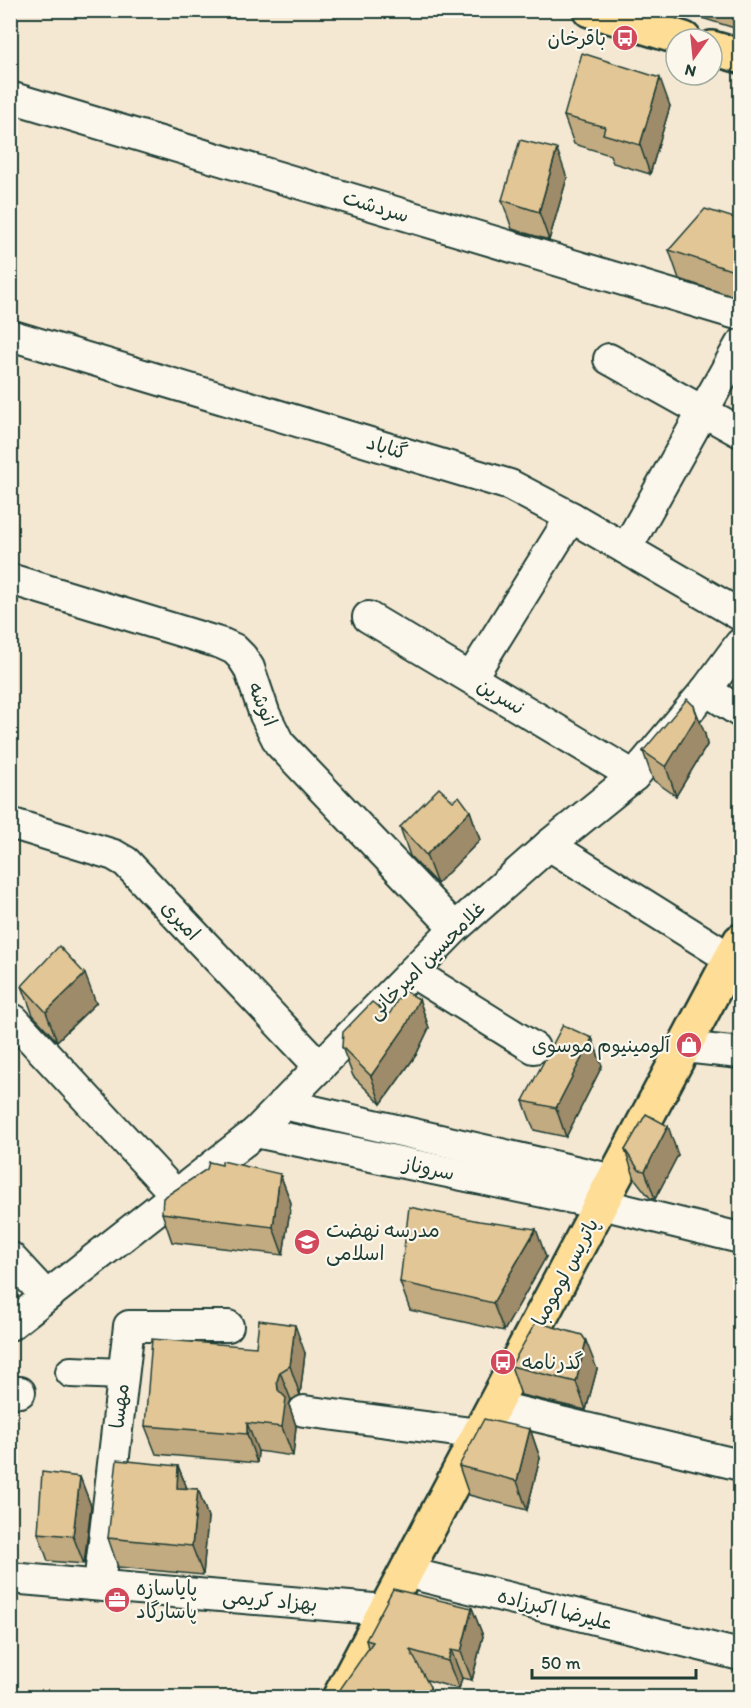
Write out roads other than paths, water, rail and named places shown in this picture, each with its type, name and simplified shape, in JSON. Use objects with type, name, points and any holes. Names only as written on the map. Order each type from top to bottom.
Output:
[{"type":"main road","points":[[590,10],[664,33]]},
{"type":"main road","points":[[724,51],[741,56]]},
{"type":"main road","name":"پاتریس لومومبا","points":[[339,1698],[736,950]]},
{"type":"street","name":"سردشت","points":[[10,97],[741,315]]},
{"type":"street","name":"گناباد","points":[[10,335],[493,478],[571,517],[741,615]]},
{"type":"street","points":[[627,549],[741,345]]},
{"type":"street","points":[[609,359],[741,432]]},
{"type":"street","points":[[471,678],[571,517]]},
{"type":"street","name":"انوشه","points":[[10,579],[234,649],[249,668],[265,715],[279,743],[455,928]]},
{"type":"street","name":"نسرین","points":[[368,617],[634,776]]},
{"type":"street","name":"غلامحسین امیرخانی","points":[[10,1325],[256,1132],[455,928],[549,845],[634,776],[741,644]]},
{"type":"street","points":[[706,690],[741,712]]},
{"type":"street","name":"امیری","points":[[10,823],[114,855],[126,862],[320,1067]]},
{"type":"street","points":[[549,845],[736,950]]},
{"type":"street","points":[[412,972],[534,1048]]},
{"type":"street","points":[[14,1020],[176,1195]]},
{"type":"street","points":[[684,1047],[741,1053]]},
{"type":"street","name":"سروناز","points":[[283,1104],[445,1157]]},
{"type":"street","name":"سروناز","points":[[256,1132],[445,1157],[607,1192],[741,1238]]},
{"type":"street","points":[[10,1257],[46,1296]]},
{"type":"street","name":"مهسا","points":[[99,1585],[129,1326],[228,1326]]},
{"type":"street","points":[[71,1371],[123,1374]]},
{"type":"street","points":[[304,1412],[486,1420],[741,1465]]},
{"type":"street","name":"علیرضا اکبرزاده","points":[[405,1572],[741,1655]]},
{"type":"street","name":"بهزاد کریمی","points":[[10,1578],[385,1610]]},
{"type":"place","name":"باقرخان","points":[[625,38]]},
{"type":"place","name":"آلومینیوم موسوی","points":[[689,1045]]},
{"type":"place","name":"مدرسه نهضت اسلامی","points":[[307,1242]]},
{"type":"place","name":"گذرنامه","points":[[503,1362]]},
{"type":"place","name":"پایاسازه پاسارگاد","points":[[117,1600]]}]
